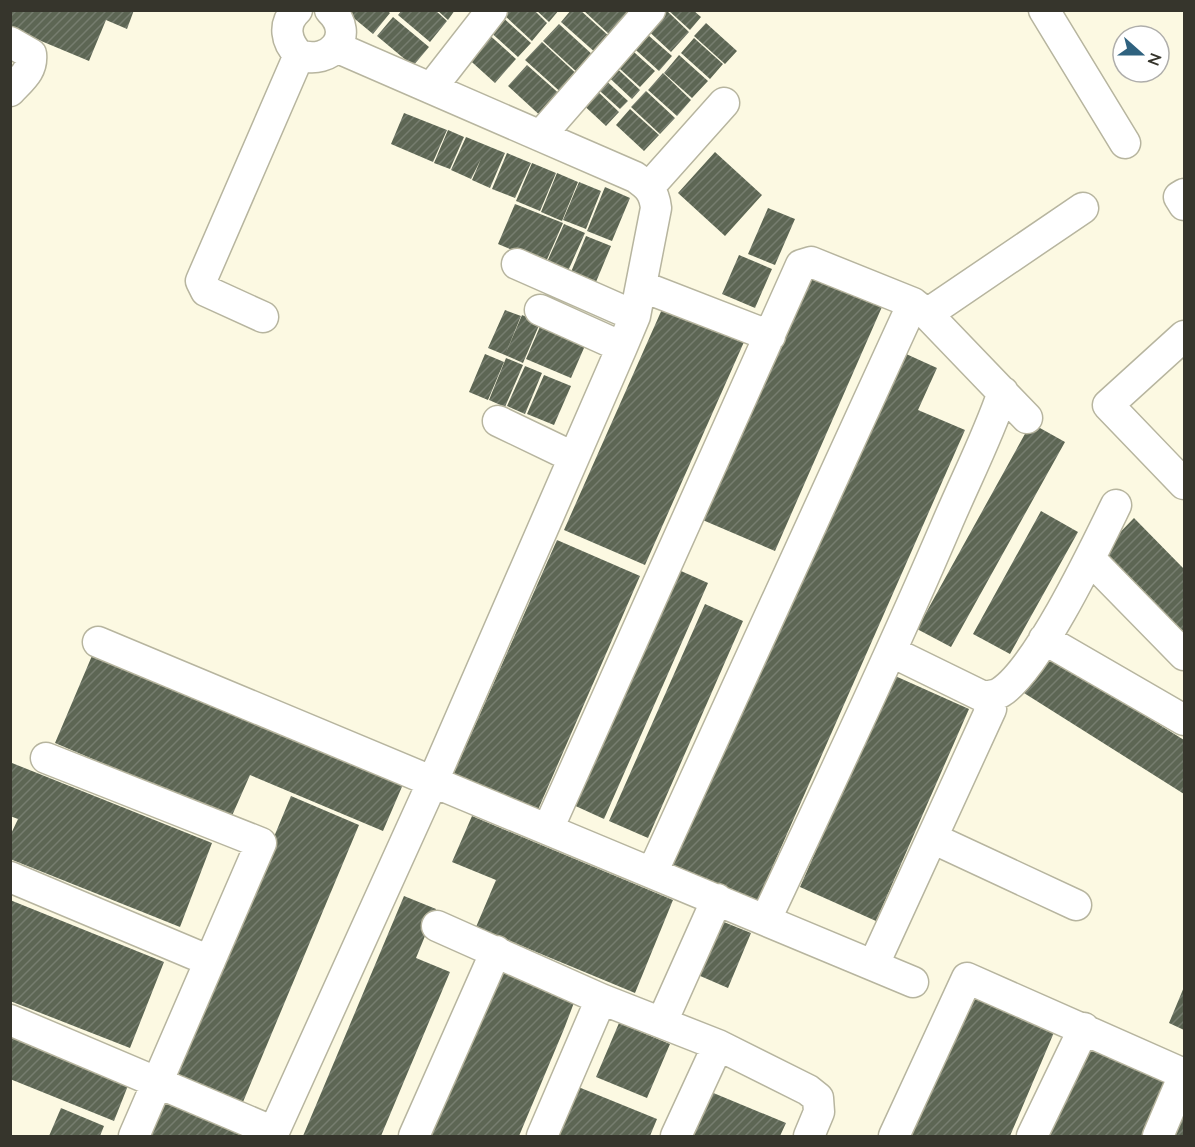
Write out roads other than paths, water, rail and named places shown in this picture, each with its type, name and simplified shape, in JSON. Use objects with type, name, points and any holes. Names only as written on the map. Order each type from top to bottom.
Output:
[{"type":"street","points":[[288,13],[287,38],[299,55],[319,58],[336,47],[341,32],[330,10]]},
{"type":"street","points":[[432,87],[492,10]]},
{"type":"street","points":[[541,135],[650,10]]},
{"type":"street","points":[[1044,10],[1125,143]]},
{"type":"street","points":[[10,42],[31,54],[32,61],[30,70],[10,91]]},
{"type":"street","points":[[10,1020],[158,1082],[273,1134],[433,781],[635,315],[656,208],[655,197],[650,187],[634,177],[541,135],[336,47]]},
{"type":"street","points":[[263,318],[206,291],[201,282],[299,55]]},
{"type":"street","points":[[650,187],[724,103]]},
{"type":"street","points":[[1185,194],[1179,197],[1185,205]]},
{"type":"street","points":[[652,873],[920,308],[1083,208]]},
{"type":"street","points":[[548,829],[801,265],[806,262],[849,276],[920,308],[1027,418]]},
{"type":"street","points":[[517,264],[635,315]]},
{"type":"street","points":[[640,286],[770,336]]},
{"type":"street","points":[[540,310],[622,348]]},
{"type":"street","points":[[1185,336],[1108,405],[1185,484]]},
{"type":"street","points":[[766,919],[892,652],[951,512],[990,432],[1004,392]]},
{"type":"street","points":[[498,421],[573,457]]},
{"type":"street","points":[[984,698],[1001,693],[1019,675],[1044,639],[1090,559],[1116,505]]},
{"type":"street","points":[[1090,559],[1185,655]]},
{"type":"street","points":[[1044,639],[1185,720]]},
{"type":"street","points":[[98,642],[913,982]]},
{"type":"street","points":[[874,964],[991,709],[984,698],[892,652]]},
{"type":"street","points":[[46,758],[261,843],[134,1137]]},
{"type":"street","points":[[932,838],[1076,905]]},
{"type":"street","points":[[10,877],[210,961]]},
{"type":"street","points":[[662,1022],[717,899]]},
{"type":"street","points":[[437,926],[601,999],[718,1045],[818,1098],[819,1112],[809,1137]]},
{"type":"street","points":[[414,1137],[496,951]]},
{"type":"street","points":[[894,1137],[965,978],[1185,1074],[1158,1137]]},
{"type":"street","points":[[542,1137],[601,999]]},
{"type":"street","points":[[1032,1137],[1084,1028]]},
{"type":"street","points":[[676,1137],[718,1045]]}]
